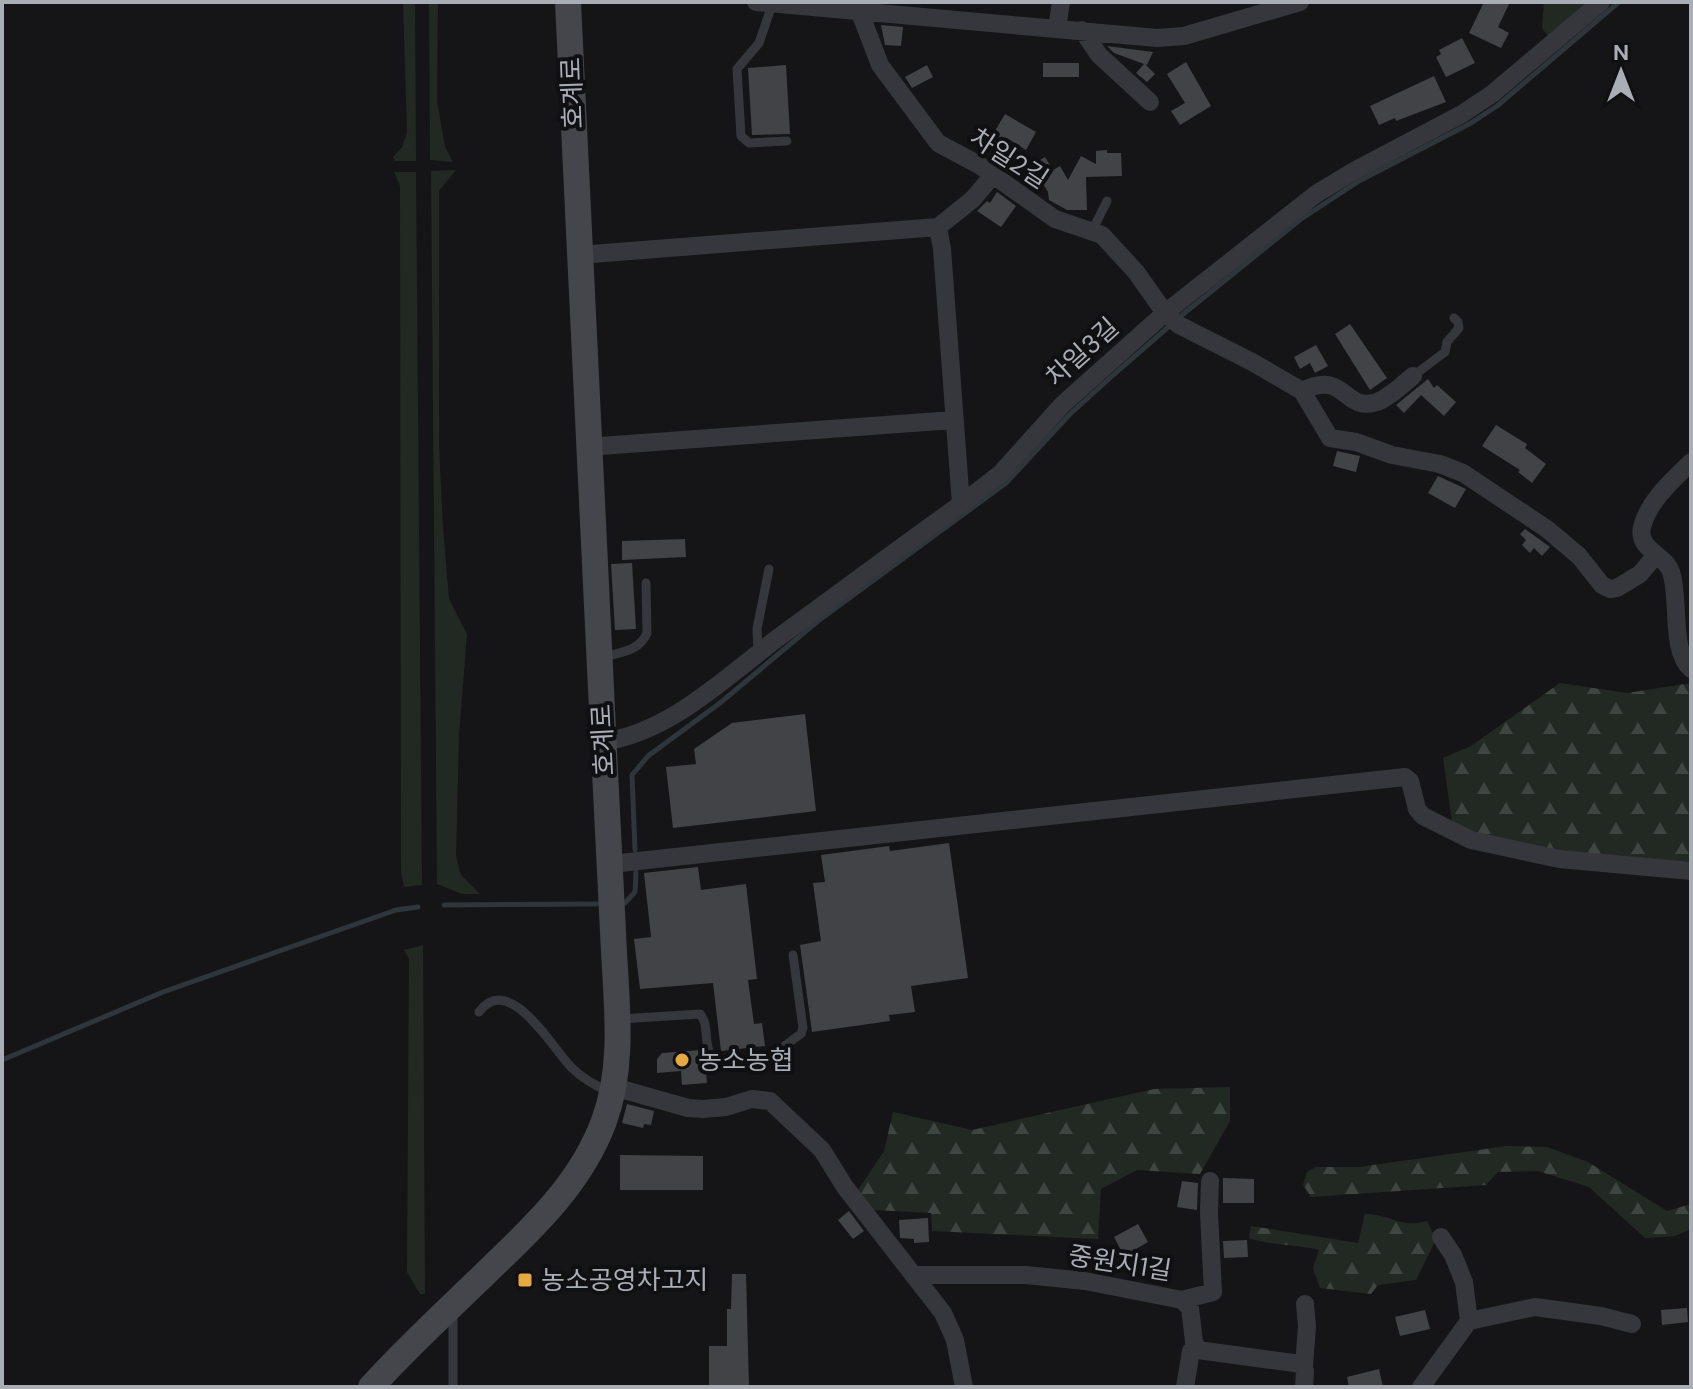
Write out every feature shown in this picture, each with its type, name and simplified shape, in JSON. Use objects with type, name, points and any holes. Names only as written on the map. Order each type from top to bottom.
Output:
[{"type":"street","name":"호계로","points":[[371,1387],[548,1212],[573,1180],[604,1121],[617,1062],[611,864],[587,447],[568,2]]},
{"type":"street","points":[[1057,28],[1061,2]]},
{"type":"street","points":[[764,3],[858,7],[1157,38],[1184,36],[1300,2]]},
{"type":"street","name":"차일3길","points":[[603,742],[623,739],[654,727],[961,504],[1001,473],[1062,405],[1172,319],[1316,194],[1462,114],[1492,94],[1601,2]]},
{"type":"street","name":"차일2길","points":[[858,7],[880,65],[927,130],[945,148],[993,175],[1055,219],[1102,235],[1128,262],[1172,319]]},
{"type":"street","points":[[1082,30],[1099,55],[1150,102]]},
{"type":"street","points":[[579,255],[938,227],[973,199],[993,175]]},
{"type":"street","points":[[938,227],[961,504]]},
{"type":"street","points":[[1172,319],[1302,391],[1330,438],[1440,464],[1463,473],[1547,529],[1579,556],[1606,588],[1613,590],[1630,580],[1647,567],[1656,555]]},
{"type":"street","points":[[1302,391],[1313,385],[1328,383],[1351,399],[1369,403],[1386,397],[1413,376]]},
{"type":"street","points":[[587,447],[953,420]]},
{"type":"street","points":[[1691,462],[1654,502],[1642,526],[1644,543],[1671,571],[1682,653],[1691,669]]},
{"type":"street","points":[[611,864],[1405,777],[1410,781],[1417,809],[1423,816],[1471,840],[1559,859],[1691,871]]},
{"type":"street","points":[[613,1090],[688,1108],[714,1109],[752,1099],[770,1101],[822,1150],[845,1187],[933,1298],[951,1328],[964,1387]]},
{"type":"street","points":[[1182,1300],[1189,1296],[1210,1294],[1214,1288],[1210,1181]]},
{"type":"street","points":[[1441,1237],[1453,1255],[1464,1282],[1469,1321]]},
{"type":"street","name":"중원지1길","points":[[913,1275],[1026,1275],[1085,1281],[1182,1300],[1190,1308],[1195,1347]]},
{"type":"street","points":[[1304,1387],[1305,1304]]},
{"type":"street","points":[[1421,1387],[1469,1321],[1535,1307],[1601,1316],[1632,1324]]},
{"type":"street","points":[[1185,1387],[1191,1351],[1195,1347],[1203,1352],[1266,1358],[1304,1366]]},
{"type":"lane","points":[[764,3],[759,43],[737,69],[741,136],[749,143],[787,141]]},
{"type":"lane","points":[[1092,231],[1107,201]]},
{"type":"lane","points":[[1413,376],[1445,352],[1447,342],[1459,328],[1454,318]]},
{"type":"lane","points":[[758,653],[757,629],[769,569]]},
{"type":"lane","points":[[598,658],[636,648],[644,641],[647,633],[646,583]]},
{"type":"lane","points":[[617,1019],[695,1013],[703,1017],[709,1053],[713,1059],[721,1062],[766,1057],[801,1034],[803,1028],[793,955]]},
{"type":"lane","points":[[479,1012],[489,1002],[507,1000],[514,1003],[573,1069],[585,1079],[613,1090]]},
{"type":"lane","points":[[453,1305],[453,1387]]},
{"type":"green space","points":[[403,2],[415,2],[416,161],[395,161],[393,157],[402,147],[407,133]]},
{"type":"green space","points":[[429,2],[438,2],[437,101],[445,147],[453,162],[430,160]]},
{"type":"green space","points":[[1544,2],[1592,2],[1550,39],[1542,28]]},
{"type":"green space","points":[[456,170],[439,191],[439,446],[449,599],[467,634],[459,735],[456,856],[461,875],[480,894],[462,894],[437,884],[431,171]]},
{"type":"green space","points":[[394,172],[416,172],[422,885],[404,887],[401,872],[400,186]]},
{"type":"green space","points":[[1560,683],[1627,693],[1691,683],[1691,866],[1596,858],[1453,828],[1443,758],[1471,746]]},
{"type":"green space","points":[[423,945],[425,1294],[420,1294],[407,1272],[409,959],[404,950]]},
{"type":"green space","points":[[1230,1087],[1230,1121],[1200,1174],[1137,1170],[1101,1189],[1098,1239],[932,1231],[931,1213],[874,1210],[856,1193],[884,1151],[893,1112],[972,1130],[1154,1089]]},
{"type":"green space","points":[[1507,1146],[1547,1147],[1588,1162],[1667,1211],[1691,1204],[1691,1229],[1675,1236],[1645,1238],[1589,1187],[1538,1171],[1498,1172],[1486,1185],[1311,1197],[1303,1185],[1307,1172],[1316,1167],[1359,1167]]},
{"type":"green space","points":[[1365,1214],[1410,1223],[1427,1221],[1436,1239],[1416,1280],[1378,1285],[1371,1294],[1320,1288],[1313,1268],[1319,1250],[1249,1238],[1251,1226],[1358,1243]]},
{"type":"building","points":[[1484,2],[1510,2],[1498,27],[1509,33],[1501,48],[1469,33]]},
{"type":"building","points":[[881,25],[903,27],[901,46],[885,45]]},
{"type":"building","points":[[1462,38],[1475,63],[1446,77],[1436,57],[1441,54],[1439,50]]},
{"type":"building","points":[[1107,46],[1153,52],[1145,64],[1155,74],[1147,82],[1136,73],[1144,64],[1114,53]]},
{"type":"building","points":[[1186,62],[1211,106],[1180,125],[1171,111],[1185,103],[1167,74]]},
{"type":"building","points":[[1043,63],[1079,63],[1079,77],[1043,77]]},
{"type":"building","points":[[786,65],[790,134],[752,135],[748,68]]},
{"type":"building","points":[[927,65],[933,77],[912,88],[905,77]]},
{"type":"building","points":[[1434,76],[1446,102],[1379,125],[1370,106]]},
{"type":"building","points":[[1005,114],[1036,132],[1026,150],[1007,138],[1004,143],[992,136]]},
{"type":"building","points":[[1107,150],[1107,153],[1121,153],[1122,176],[1086,177],[1087,210],[1067,210],[1049,200],[1048,192],[1032,165],[1045,157],[1053,170],[1060,166],[1068,180],[1081,156],[1096,164],[1096,151]]},
{"type":"building","points":[[997,192],[1016,206],[1001,227],[977,211],[987,201],[990,203]]},
{"type":"building","points":[[1350,324],[1387,378],[1370,390],[1335,334]]},
{"type":"building","points":[[1316,345],[1328,366],[1315,373],[1310,363],[1300,369],[1294,357]]},
{"type":"building","points":[[1428,379],[1434,388],[1437,385],[1456,402],[1444,416],[1421,395],[1404,413],[1396,405]]},
{"type":"building","points":[[1496,425],[1527,444],[1525,448],[1546,464],[1532,483],[1518,472],[1520,470],[1482,446]]},
{"type":"building","points":[[1337,451],[1360,456],[1356,472],[1333,466]]},
{"type":"building","points":[[1438,476],[1466,489],[1455,508],[1428,493]]},
{"type":"building","points":[[1525,529],[1550,547],[1542,556],[1534,548],[1530,553],[1522,545],[1526,540],[1520,534]]},
{"type":"building","points":[[685,539],[686,557],[622,560],[622,541]]},
{"type":"building","points":[[632,563],[636,629],[615,630],[611,564]]},
{"type":"building","points":[[805,714],[816,811],[673,828],[666,767],[696,764],[694,749],[732,723]]},
{"type":"building","points":[[949,843],[968,978],[911,986],[915,1012],[889,1015],[890,1021],[812,1032],[800,945],[821,941],[813,883],[825,882],[821,855],[889,846],[890,851]]},
{"type":"building","points":[[698,867],[701,890],[746,884],[757,979],[748,980],[754,1024],[762,1023],[765,1046],[721,1051],[713,983],[640,989],[634,939],[651,937],[644,873]]},
{"type":"building","points":[[701,1050],[707,1083],[682,1085],[681,1071],[657,1073],[657,1059],[662,1053]]},
{"type":"building","points":[[627,1104],[654,1111],[651,1125],[644,1124],[643,1128],[622,1123]]},
{"type":"building","points":[[620,1155],[703,1156],[703,1190],[620,1190]]},
{"type":"building","points":[[1223,1178],[1254,1179],[1254,1203],[1223,1203]]},
{"type":"building","points":[[1182,1181],[1198,1183],[1197,1210],[1177,1207]]},
{"type":"building","points":[[849,1211],[864,1231],[853,1239],[838,1220]]},
{"type":"building","points":[[928,1218],[929,1242],[914,1243],[914,1239],[900,1238],[899,1220]]},
{"type":"building","points":[[1138,1224],[1148,1242],[1124,1256],[1114,1237]]},
{"type":"building","points":[[1247,1240],[1248,1257],[1224,1258],[1223,1241]]},
{"type":"building","points":[[732,1274],[746,1274],[749,1387],[709,1387],[709,1346],[727,1346],[727,1309],[731,1309]]},
{"type":"building","points":[[1687,1308],[1688,1322],[1662,1325],[1661,1310]]},
{"type":"building","points":[[1425,1310],[1430,1329],[1400,1336],[1395,1317]]},
{"type":"building","points":[[1379,1369],[1383,1387],[1349,1387],[1347,1377]]},
{"type":"waterway","points":[[635,850],[632,775],[648,756],[720,703],[818,621],[1006,483],[1070,414],[1111,377],[1301,219],[1359,181],[1471,123],[1497,106],[1619,2]]},
{"type":"waterway","points":[[625,903],[635,892],[636,872]]},
{"type":"waterway","points":[[444,905],[598,904]]},
{"type":"waterway","points":[[2,1060],[163,992],[396,910],[418,907]]},
{"type":"place","name":"농소농협","points":[[682,1060]]},
{"type":"place","name":"농소공영차고지","points":[[525,1280]]}]
